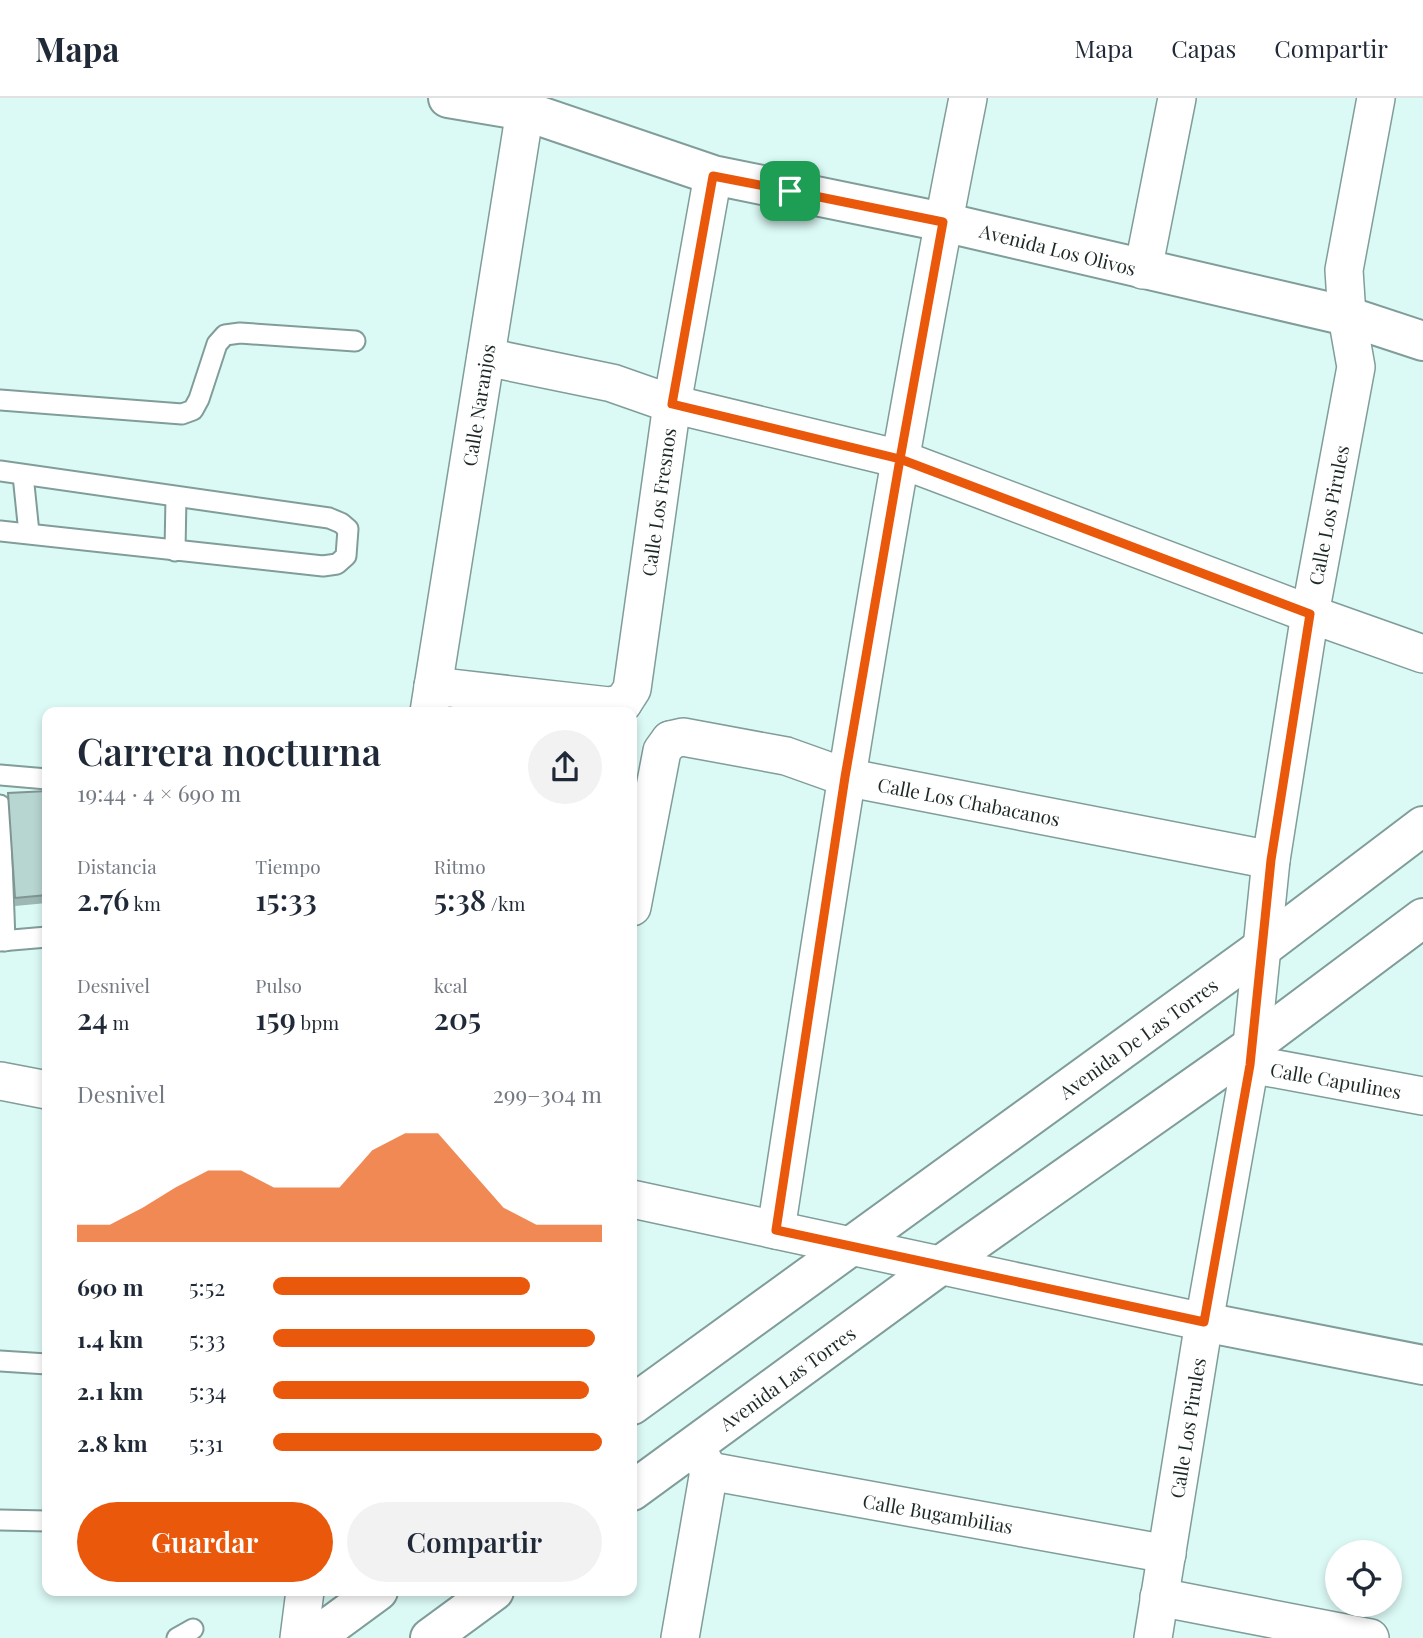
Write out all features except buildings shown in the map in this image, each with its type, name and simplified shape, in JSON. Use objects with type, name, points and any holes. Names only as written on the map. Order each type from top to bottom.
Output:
[{"type":"main road","name":"Avenida Los Olivos","points":[[448,98],[526,104],[713,176],[943,222],[1347,316],[1423,341]]},
{"type":"main road","name":"Avenida De Las Torres","points":[[849,1246],[1262,948],[1423,826]]},
{"type":"main road","points":[[942,1265],[1251,1056],[1423,918]]},
{"type":"main road","points":[[637,1401],[849,1246]]},
{"type":"main road","name":"Avenida Las Torres","points":[[637,1488],[702,1458],[942,1265]]},
{"type":"main road","points":[[1204,1322],[1423,1365]]},
{"type":"main road","points":[[314,1638],[371,1596]]},
{"type":"main road","points":[[430,1638],[488,1596]]},
{"type":"street","points":[[776,1230],[845,777],[900,459],[968,98]]},
{"type":"street","points":[[1143,270],[1177,98]]},
{"type":"street","name":"Calle Los Pirules","points":[[1153,1638],[1204,1322],[1251,1056],[1271,860],[1310,614],[1356,367],[1347,316],[1344,270],[1376,98]]},
{"type":"street","name":"Calle Naranjos","points":[[431,699],[526,104]]},
{"type":"street","name":"Calle Los Fresnos","points":[[623,703],[632,689],[672,404],[713,176]]},
{"type":"street","points":[[486,357],[612,383],[672,404],[900,459],[1423,654]]},
{"type":"street","points":[[431,699],[609,706],[623,703],[628,707]]},
{"type":"street","points":[[637,714],[670,740],[662,751],[637,882]]},
{"type":"street","name":"Calle Los Chabacanos","points":[[670,740],[682,737],[786,756],[845,777],[1271,860]]},
{"type":"street","name":"Calle Capulines","points":[[1251,1056],[1423,1096]]},
{"type":"street","points":[[0,1081],[42,1089]]},
{"type":"street","points":[[637,1200],[1204,1322]]},
{"type":"street","points":[[680,1638],[702,1458]]},
{"type":"street","name":"Calle Bugambilias","points":[[702,1458],[1167,1554]]},
{"type":"street","points":[[299,1638],[304,1596]]},
{"type":"street","points":[[1159,1598],[1370,1638]]},
{"type":"lane","points":[[0,400],[182,414],[193,410],[199,399],[217,344],[225,335],[240,333],[355,341]]},
{"type":"lane","points":[[0,471],[329,518],[348,529],[346,556],[337,564],[323,566],[0,531]]},
{"type":"lane","points":[[23,475],[29,533]]},
{"type":"lane","points":[[175,551],[176,496]]},
{"type":"lane","points":[[0,775],[42,779]]},
{"type":"lane","points":[[0,805],[2,941],[42,937]]},
{"type":"lane","points":[[0,1361],[42,1364]]},
{"type":"lane","points":[[0,1520],[42,1521]]},
{"type":"route","points":[[790,191],[713,176],[672,404],[900,459],[845,777],[776,1230],[1204,1322],[1250,1065],[1271,860],[1310,614],[900,459],[943,222],[790,191]]}]
